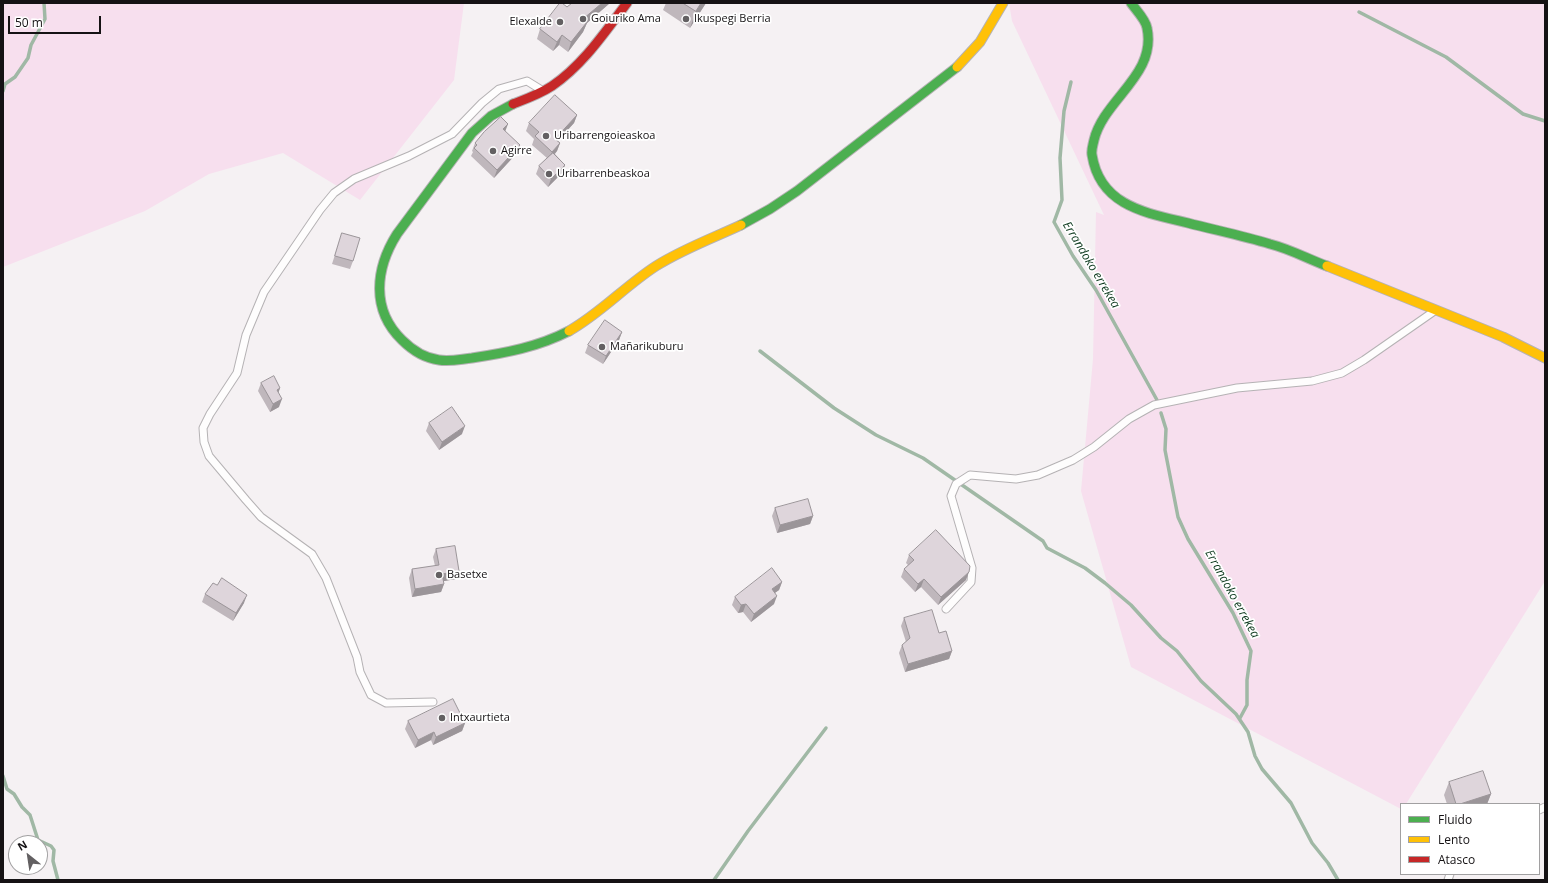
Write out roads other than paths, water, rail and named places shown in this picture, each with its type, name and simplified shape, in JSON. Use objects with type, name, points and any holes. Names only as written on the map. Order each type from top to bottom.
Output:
[{"type":"street","points":[[627,3],[594,46],[571,71],[558,82],[543,92],[492,116],[478,128],[456,154],[396,236],[384,259],[378,281],[379,301],[388,324],[399,339],[411,349],[425,357],[445,361],[489,356],[530,348],[556,338],[595,314],[664,261],[686,248],[750,221],[770,210],[949,74],[969,57],[985,36],[1003,3]]},
{"type":"street","points":[[1131,3],[1139,11],[1146,23],[1150,38],[1147,56],[1140,72],[1102,120],[1093,136],[1091,155],[1094,171],[1106,190],[1122,203],[1142,212],[1272,244],[1435,311],[1503,337],[1545,358]]},
{"type":"lane","points":[[433,702],[386,703],[372,695],[360,672],[357,658],[326,578],[312,554],[261,517],[246,500],[209,456],[204,442],[203,428],[210,414],[237,373],[246,335],[264,292],[320,210],[334,193],[354,179],[409,156],[452,134],[482,103],[499,89],[527,81],[543,92]]},
{"type":"lane","points":[[946,609],[971,582],[972,568],[951,496],[956,484],[970,474],[1016,479],[1038,475],[1073,460],[1129,420],[1154,405],[1237,388],[1312,381],[1342,373],[1364,360],[1435,311]]},
{"type":"waterway","points":[[3,91],[5,84],[15,77],[28,58],[31,45],[45,19],[44,3]]},
{"type":"waterway","points":[[1359,12],[1446,57],[1523,114],[1545,121]]},
{"type":"waterway","name":"Errandoko errekea","points":[[1071,82],[1064,111],[1060,158],[1062,200],[1054,222],[1073,256],[1096,290],[1157,400]]},
{"type":"waterway","points":[[760,351],[834,408],[876,435],[923,458],[1043,541],[1047,548],[1085,568],[1131,605],[1161,638],[1177,651],[1201,681],[1236,714],[1248,732],[1255,756],[1262,769],[1291,803],[1312,843],[1328,863],[1338,880]]},
{"type":"waterway","name":"Errandoko errekea","points":[[1161,413],[1166,429],[1165,450],[1178,517],[1188,539],[1233,613],[1251,651],[1247,680],[1247,705],[1240,718]]},
{"type":"waterway","points":[[714,880],[748,831],[826,728]]},
{"type":"waterway","points":[[3,776],[7,789],[14,794],[22,807],[30,815],[38,840],[51,846],[54,850],[53,861],[58,880]]},
{"type":"place","name":"Goiuriko Ama","points":[[583,19]]},
{"type":"place","name":"Ikuspegi Berria","points":[[686,19]]},
{"type":"place","name":"Elexalde","points":[[560,22]]},
{"type":"place","name":"Uribarrengoieaskoa","points":[[546,136]]},
{"type":"place","name":"Agirre","points":[[493,151]]},
{"type":"place","name":"Uribarrenbeaskoa","points":[[549,174]]},
{"type":"place","name":"Mañarikuburu","points":[[602,347]]},
{"type":"place","name":"Basetxe","points":[[439,575]]},
{"type":"place","name":"Intxaurtieta","points":[[442,718]]}]
